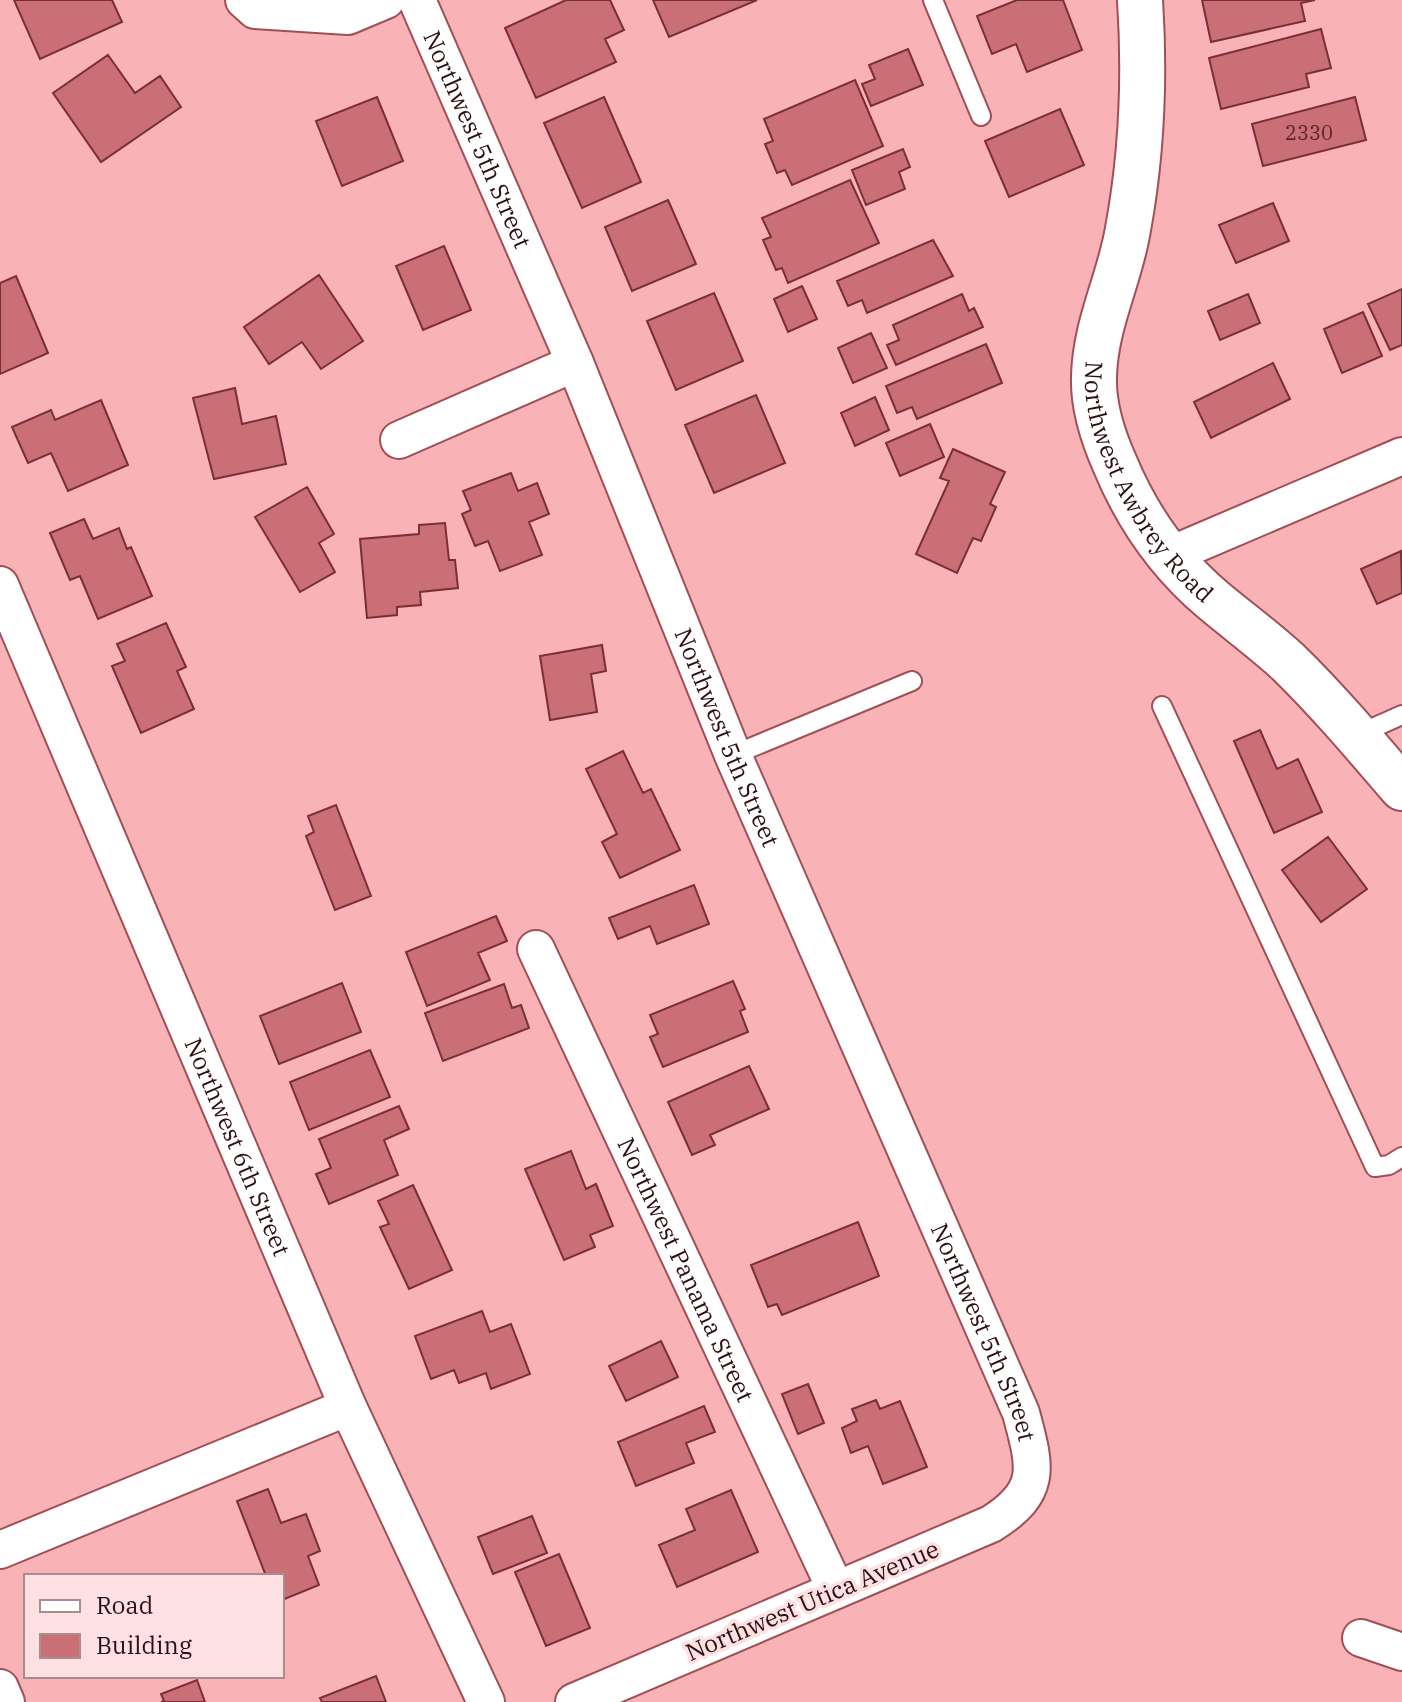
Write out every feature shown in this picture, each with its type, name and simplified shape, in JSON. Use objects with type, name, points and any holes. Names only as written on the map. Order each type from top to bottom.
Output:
[{"type":"street","points":[[244,0],[255,10],[348,16],[386,0]]},
{"type":"street","name":"Northwest 5th Street","points":[[417,0],[575,363],[733,755],[1021,1413],[1032,1455],[1033,1477]]},
{"type":"street","name":"Northwest Awbrey Road","points":[[1140,0],[1142,133],[1128,233],[1101,320],[1094,378],[1102,434],[1131,503],[1168,556],[1212,599],[1256,633],[1289,664],[1357,735],[1402,788]]},
{"type":"street","points":[[399,440],[575,363]]},
{"type":"street","points":[[1168,556],[1402,456]]},
{"type":"street","name":"Northwest 6th Street","points":[[0,585],[348,1407],[486,1702]]},
{"type":"street","name":"Northwest Panama Street","points":[[536,949],[836,1590]]},
{"type":"street","points":[[0,1550],[348,1407]]},
{"type":"street","name":"Northwest Utica Avenue","points":[[574,1702],[991,1524],[1006,1515],[1025,1495],[1033,1477]]},
{"type":"street","points":[[1361,1638],[1402,1652]]},
{"type":"street","points":[[0,1688],[6,1702]]},
{"type":"lane","points":[[933,0],[981,116]]},
{"type":"lane","points":[[733,755],[912,681]]},
{"type":"lane","points":[[1162,706],[1375,1167],[1389,1165],[1402,1157]]},
{"type":"lane","points":[[1357,735],[1402,715]]},
{"type":"building","points":[[14,0],[112,0],[122,22],[40,59]]},
{"type":"building","points":[[566,0],[610,0],[624,30],[605,39],[616,62],[536,98],[505,28]]},
{"type":"building","points":[[653,0],[757,0],[669,37]]},
{"type":"building","points":[[1017,0],[1063,0],[1082,50],[1027,72],[1016,44],[992,54],[977,16]]},
{"type":"building","points":[[1202,0],[1315,0],[1301,3],[1305,21],[1211,42]]},
{"type":"building","points":[[1321,29],[1331,68],[1306,74],[1309,87],[1221,109],[1209,58]]},
{"type":"building","points":[[908,49],[923,85],[871,106],[862,84],[875,79],[869,65]]},
{"type":"building","points":[[108,55],[135,93],[160,76],[181,107],[101,162],[53,93]]},
{"type":"building","points":[[855,80],[883,146],[792,185],[785,170],[777,173],[765,144],[773,141],[764,119]]},
{"type":"building","points":[[377,97],[403,161],[342,186],[316,121]]},
{"type":"building","points":[[604,97],[641,182],[582,208],[544,123]]},
{"type":"building","points":[[1355,97],[1366,140],[1263,166],[1252,124]]},
{"type":"building","points":[[1060,109],[1084,165],[1009,197],[985,141]]},
{"type":"building","points":[[903,149],[910,167],[899,172],[905,189],[866,205],[852,170]]},
{"type":"building","points":[[850,180],[879,243],[788,283],[782,268],[776,270],[763,240],[771,237],[762,218]]},
{"type":"building","points":[[668,200],[696,264],[632,291],[605,227]]},
{"type":"building","points":[[1273,203],[1289,241],[1236,263],[1219,225]]},
{"type":"building","points":[[933,240],[953,276],[867,313],[862,300],[848,306],[837,281]]},
{"type":"building","points":[[444,246],[471,310],[423,330],[396,266]]},
{"type":"building","points":[[319,275],[363,341],[321,369],[302,342],[269,364],[244,327]]},
{"type":"building","points":[[16,276],[48,353],[0,374],[0,283]]},
{"type":"building","points":[[802,286],[817,319],[788,332],[774,299]]},
{"type":"building","points":[[1402,289],[1402,345],[1390,350],[1368,304]]},
{"type":"building","points":[[714,293],[743,361],[676,390],[647,321]]},
{"type":"building","points":[[962,294],[969,311],[974,308],[983,327],[896,365],[887,345],[899,340],[893,325]]},
{"type":"building","points":[[1248,294],[1260,323],[1220,340],[1208,311]]},
{"type":"building","points":[[1363,312],[1382,356],[1342,373],[1324,329]]},
{"type":"building","points":[[871,333],[887,368],[853,383],[838,348]]},
{"type":"building","points":[[986,344],[1002,383],[917,419],[912,407],[897,413],[886,386]]},
{"type":"building","points":[[1273,363],[1290,399],[1211,438],[1194,402]]},
{"type":"building","points":[[235,388],[242,424],[276,416],[286,464],[214,479],[193,398]]},
{"type":"building","points":[[756,395],[785,463],[714,493],[685,425]]},
{"type":"building","points":[[875,397],[889,430],[855,446],[841,413]]},
{"type":"building","points":[[101,400],[128,465],[68,491],[51,453],[28,463],[12,427],[51,410],[55,420]]},
{"type":"building","points":[[930,424],[944,457],[900,476],[886,443]]},
{"type":"building","points":[[953,449],[1005,472],[990,504],[996,507],[981,541],[973,538],[957,573],[916,554],[949,481],[940,478]]},
{"type":"building","points":[[511,473],[518,491],[537,483],[549,514],[529,522],[542,555],[500,571],[488,541],[475,546],[462,514],[471,510],[463,491]]},
{"type":"building","points":[[307,487],[334,534],[319,543],[335,572],[300,592],[255,517]]},
{"type":"building","points":[[84,519],[93,539],[119,528],[127,549],[131,547],[152,596],[98,619],[80,576],[70,580],[50,533]]},
{"type":"building","points":[[445,523],[449,560],[455,560],[458,588],[420,592],[421,605],[397,607],[397,615],[367,618],[360,539],[419,534],[419,525]]},
{"type":"building","points":[[1401,551],[1402,593],[1377,604],[1361,569]]},
{"type":"building","points":[[166,623],[186,667],[177,671],[194,709],[141,733],[112,666],[125,661],[117,644]]},
{"type":"building","points":[[602,645],[606,671],[591,674],[597,712],[550,720],[540,656]]},
{"type":"building","points":[[1260,730],[1277,769],[1298,759],[1322,812],[1274,833],[1234,741]]},
{"type":"building","points":[[623,751],[643,793],[651,789],[680,850],[620,878],[602,842],[617,834],[586,769]]},
{"type":"building","points":[[336,805],[371,896],[335,910],[306,836],[314,832],[308,816]]},
{"type":"building","points":[[1328,837],[1367,889],[1321,922],[1282,870]]},
{"type":"building","points":[[694,885],[709,924],[657,944],[650,926],[618,939],[609,918]]},
{"type":"building","points":[[496,916],[507,941],[478,953],[490,980],[427,1006],[406,952]]},
{"type":"building","points":[[733,981],[745,1009],[740,1011],[748,1032],[663,1067],[650,1037],[658,1034],[650,1015]]},
{"type":"building","points":[[342,983],[361,1032],[279,1064],[260,1016]]},
{"type":"building","points":[[504,984],[512,1008],[521,1005],[529,1028],[443,1061],[425,1013]]},
{"type":"building","points":[[370,1050],[390,1097],[309,1130],[290,1082]]},
{"type":"building","points":[[749,1066],[769,1109],[710,1135],[715,1145],[692,1155],[668,1102]]},
{"type":"building","points":[[399,1106],[409,1129],[384,1140],[398,1175],[329,1204],[316,1174],[331,1168],[319,1139]]},
{"type":"building","points":[[571,1151],[586,1189],[596,1184],[613,1226],[590,1235],[595,1247],[564,1260],[525,1169]]},
{"type":"building","points":[[413,1185],[452,1270],[409,1289],[380,1227],[389,1224],[378,1201]]},
{"type":"building","points":[[858,1222],[879,1276],[782,1315],[777,1304],[768,1307],[751,1265]]},
{"type":"building","points":[[482,1311],[490,1332],[511,1324],[530,1374],[491,1389],[486,1373],[459,1383],[454,1370],[431,1379],[415,1336]]},
{"type":"building","points":[[661,1341],[678,1377],[626,1401],[609,1366]]},
{"type":"building","points":[[808,1384],[824,1423],[798,1434],[782,1394]]},
{"type":"building","points":[[876,1400],[880,1409],[900,1401],[927,1467],[883,1484],[868,1446],[851,1453],[842,1428],[857,1421],[852,1409]]},
{"type":"building","points":[[704,1406],[715,1432],[686,1443],[694,1463],[636,1486],[618,1442]]},
{"type":"building","points":[[268,1489],[281,1523],[306,1514],[320,1551],[308,1556],[319,1585],[284,1599],[284,1574],[265,1574],[237,1501]]},
{"type":"building","points":[[731,1490],[758,1552],[677,1587],[659,1545],[695,1530],[686,1509]]},
{"type":"building","points":[[532,1516],[547,1553],[493,1574],[478,1537]]},
{"type":"building","points":[[559,1554],[590,1628],[546,1646],[515,1572]]},
{"type":"building","points":[[376,1676],[386,1702],[322,1702],[320,1698]]},
{"type":"building","points":[[197,1680],[205,1702],[161,1702],[164,1701],[161,1694]]}]
